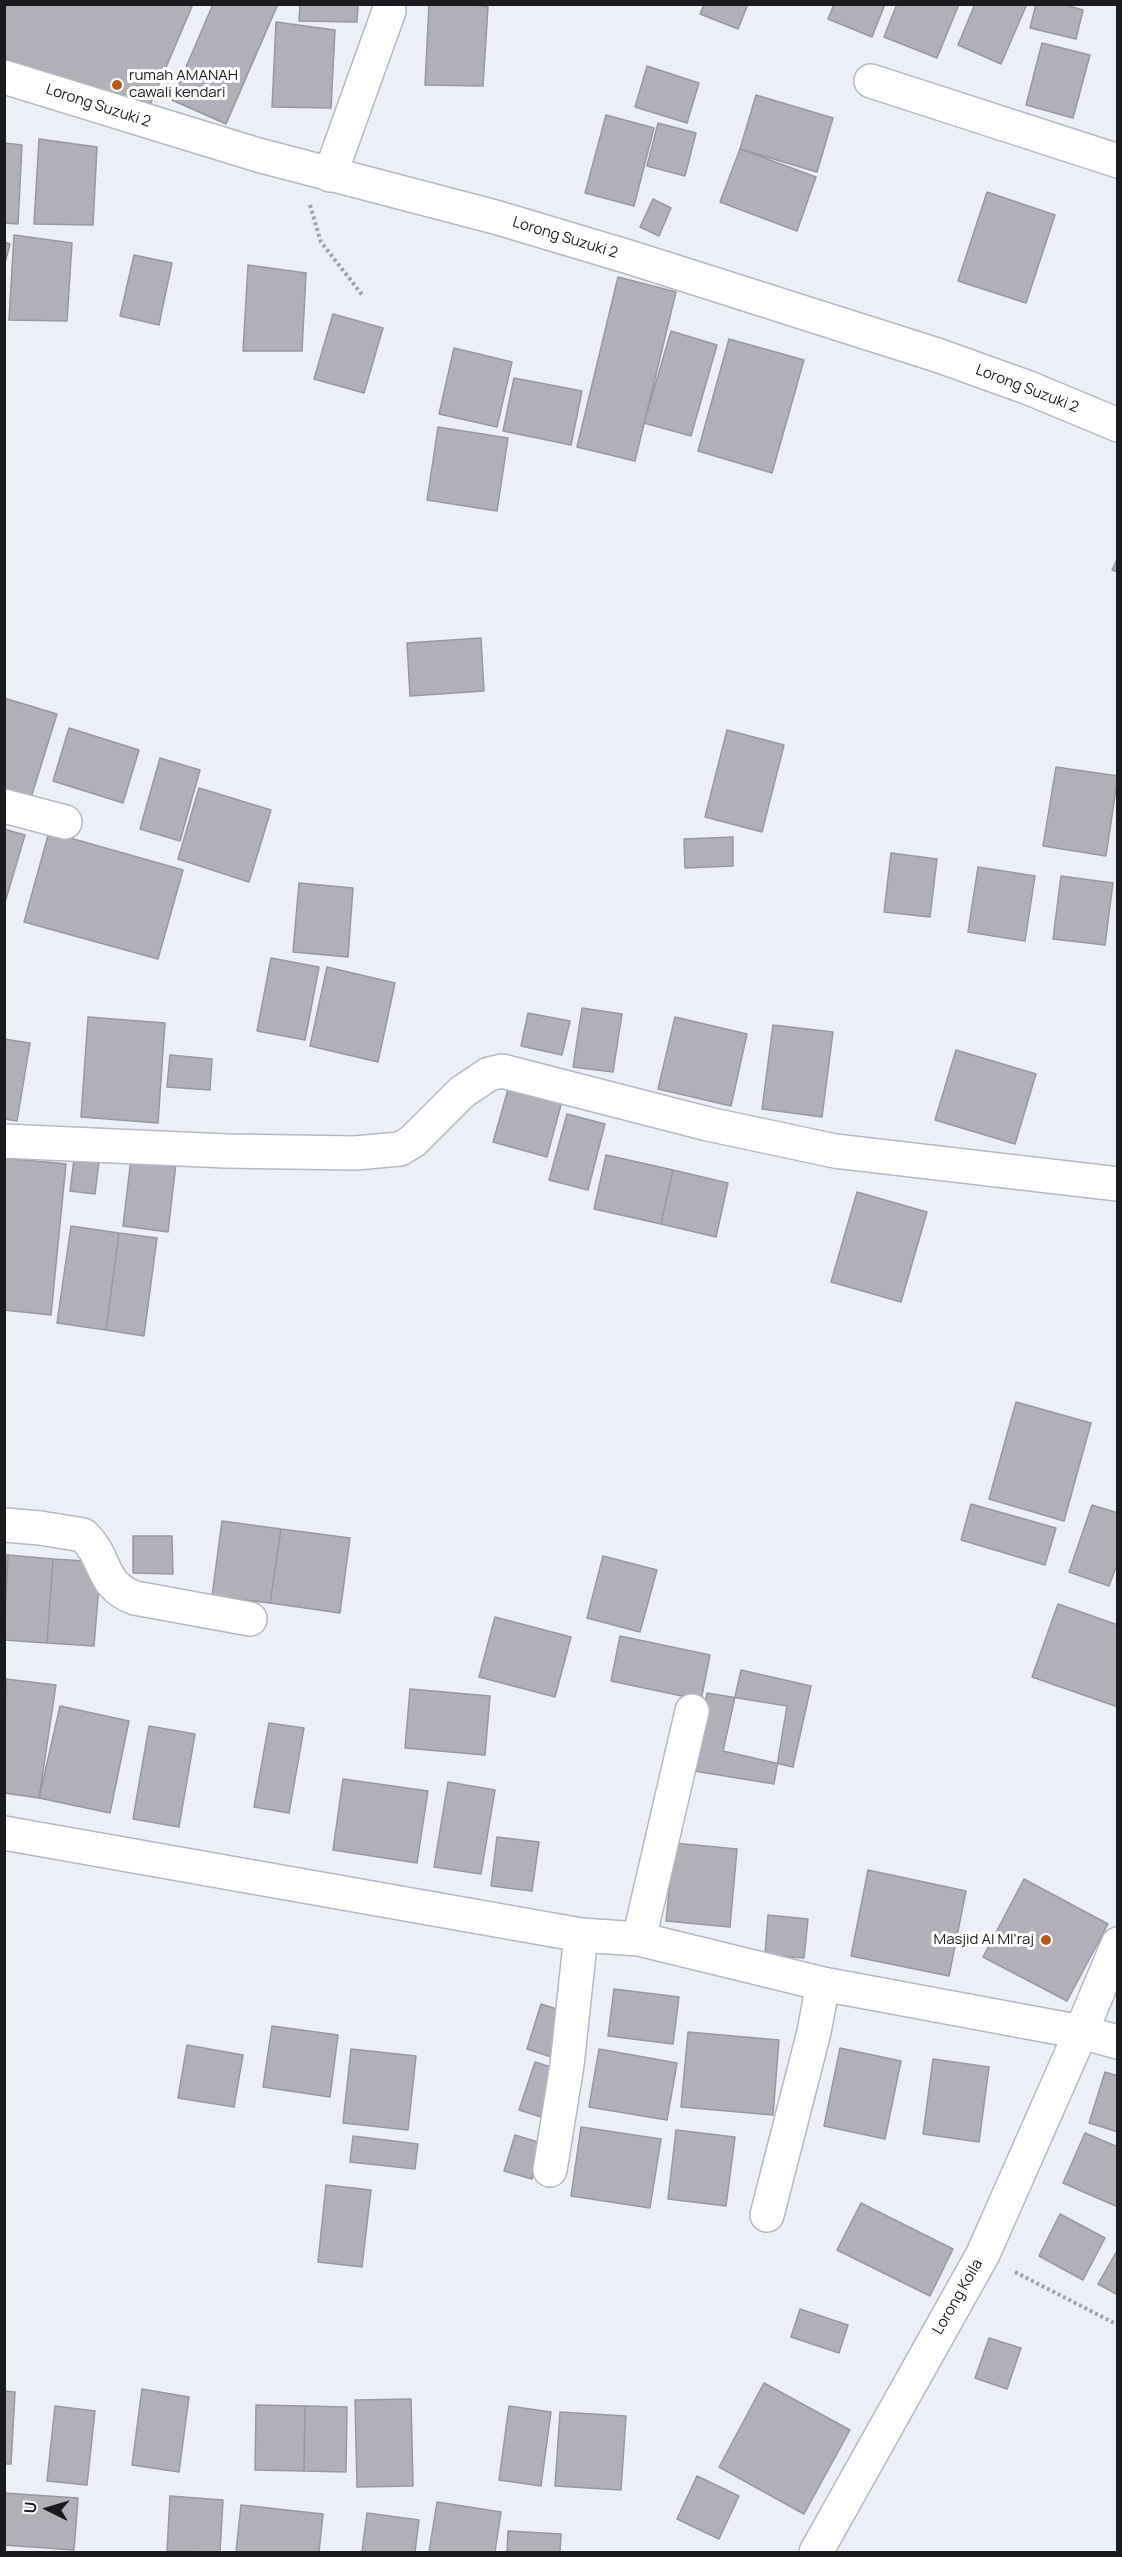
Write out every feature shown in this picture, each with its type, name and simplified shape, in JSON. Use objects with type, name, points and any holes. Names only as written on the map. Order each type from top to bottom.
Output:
[{"type":"street","points":[[330,175],[389,12]]},
{"type":"street","name":"Lorong Suzuki 2","points":[[4,77],[170,130],[330,175],[495,217],[629,257],[937,356],[1029,388],[1117,423]]},
{"type":"street","points":[[871,81],[1118,161]]},
{"type":"street","points":[[4,806],[65,822]]},
{"type":"street","points":[[4,1141],[226,1151],[355,1153],[400,1149],[413,1141],[462,1092],[489,1074],[502,1071],[708,1124],[835,1151],[1118,1184]]},
{"type":"street","points":[[4,1525],[50,1529],[83,1535],[101,1560],[114,1586],[121,1593],[135,1598],[250,1619]]},
{"type":"street","points":[[639,1939],[692,1711]]},
{"type":"street","points":[[4,1833],[388,1903],[581,1935],[639,1939],[823,1984],[1081,2032],[1118,2042]]},
{"type":"street","points":[[550,2170],[567,2065],[581,1935]]},
{"type":"street","name":"Lorong Koila","points":[[816,2553],[982,2254],[1118,1944]]},
{"type":"street","points":[[766,2215],[814,2032],[823,1984]]},
{"type":"path","points":[[298,165],[321,242],[363,296]]},
{"type":"path","points":[[982,2254],[1118,2325]]},
{"type":"building","name":"rumah AMANAH cawali kendari","points":[[4,4],[193,4],[147,112],[4,58]]},
{"type":"building","points":[[213,4],[278,4],[226,124],[172,100]]},
{"type":"building","points":[[300,4],[358,4],[357,22],[299,21]]},
{"type":"building","points":[[429,4],[466,4],[488,7],[483,86],[425,85]]},
{"type":"building","points":[[704,4],[748,4],[738,29],[700,14]]},
{"type":"building","points":[[834,4],[885,4],[872,37],[828,19]]},
{"type":"building","points":[[897,4],[959,4],[937,58],[884,37]]},
{"type":"building","points":[[975,4],[1027,4],[1001,64],[958,45]]},
{"type":"building","points":[[1036,4],[1062,4],[1083,10],[1076,39],[1030,28]]},
{"type":"building","points":[[276,22],[335,30],[331,108],[272,107]]},
{"type":"building","points":[[1042,43],[1090,55],[1073,118],[1026,105]]},
{"type":"building","points":[[647,66],[699,83],[687,123],[635,107]]},
{"type":"building","points":[[756,95],[833,118],[817,172],[740,149]]},
{"type":"building","points":[[606,115],[654,128],[634,206],[585,193]]},
{"type":"building","points":[[658,123],[696,133],[685,176],[647,166]]},
{"type":"building","points":[[39,139],[97,147],[93,225],[34,224]]},
{"type":"building","points":[[4,143],[22,145],[18,224],[4,223]]},
{"type":"building","points":[[740,149],[816,177],[797,231],[720,202]]},
{"type":"building","points":[[987,192],[1055,215],[1026,303],[958,281]]},
{"type":"building","points":[[653,199],[671,208],[659,236],[640,227]]},
{"type":"building","points":[[14,235],[72,243],[67,321],[9,320]]},
{"type":"building","points":[[4,242],[10,244],[4,267]]},
{"type":"building","points":[[134,255],[172,263],[159,325],[120,316]]},
{"type":"building","points":[[248,265],[306,273],[302,351],[243,351]]},
{"type":"building","points":[[618,277],[676,292],[635,461],[577,447]]},
{"type":"building","points":[[333,314],[383,328],[364,393],[314,379]]},
{"type":"building","points":[[671,331],[717,345],[691,436],[644,423]]},
{"type":"building","points":[[729,339],[804,360],[772,473],[698,451]]},
{"type":"building","points":[[454,348],[512,362],[497,427],[439,414]]},
{"type":"building","points":[[514,378],[582,391],[571,445],[503,431]]},
{"type":"building","points":[[438,427],[508,438],[497,511],[427,500]]},
{"type":"building","points":[[1118,557],[1118,572],[1112,570]]},
{"type":"building","points":[[481,638],[484,691],[410,696],[407,643]]},
{"type":"building","points":[[4,698],[57,714],[30,801],[4,793]]},
{"type":"building","points":[[69,728],[139,750],[123,803],[53,781]]},
{"type":"building","points":[[727,730],[784,745],[762,832],[705,817]]},
{"type":"building","points":[[160,758],[200,770],[180,841],[140,829]]},
{"type":"building","points":[[1056,767],[1118,776],[1106,856],[1043,846]]},
{"type":"building","points":[[199,788],[271,810],[249,882],[178,859]]},
{"type":"building","points":[[4,829],[25,835],[4,906]]},
{"type":"building","points":[[49,832],[183,870],[158,959],[24,922]]},
{"type":"building","points":[[733,837],[733,866],[685,868],[684,839]]},
{"type":"building","points":[[891,853],[937,859],[930,917],[884,912]]},
{"type":"building","points":[[978,867],[1035,876],[1025,941],[968,932]]},
{"type":"building","points":[[1061,876],[1113,883],[1105,945],[1053,939]]},
{"type":"building","points":[[299,883],[353,888],[348,957],[293,952]]},
{"type":"building","points":[[271,958],[319,967],[305,1040],[257,1031]]},
{"type":"building","points":[[327,967],[395,983],[378,1062],[310,1046]]},
{"type":"building","points":[[582,1008],[622,1014],[613,1072],[573,1067]]},
{"type":"building","points":[[528,1013],[570,1021],[562,1055],[521,1046]]},
{"type":"building","points":[[88,1017],[165,1023],[158,1123],[81,1117]]},
{"type":"building","points":[[675,1017],[747,1034],[731,1106],[658,1089]]},
{"type":"building","points":[[773,1025],[833,1032],[822,1117],[762,1109]]},
{"type":"building","points":[[4,1039],[30,1043],[17,1121],[4,1119]]},
{"type":"building","points":[[956,1050],[1036,1074],[1015,1144],[935,1120]]},
{"type":"building","points":[[170,1055],[212,1059],[210,1090],[167,1087]]},
{"type":"building","points":[[509,1086],[562,1101],[547,1157],[493,1142]]},
{"type":"building","points":[[567,1114],[605,1124],[588,1190],[549,1180]]},
{"type":"building","points":[[132,1150],[177,1155],[168,1232],[123,1226]]},
{"type":"building","points":[[606,1155],[673,1170],[661,1224],[594,1209]]},
{"type":"building","points":[[4,1158],[66,1164],[51,1315],[4,1310]]},
{"type":"building","points":[[74,1159],[99,1162],[95,1194],[70,1191]]},
{"type":"building","points":[[673,1170],[728,1183],[716,1237],[661,1224]]},
{"type":"building","points":[[857,1192],[927,1212],[901,1302],[831,1282]]},
{"type":"building","points":[[71,1226],[119,1233],[106,1330],[57,1323]]},
{"type":"building","points":[[119,1233],[157,1238],[144,1336],[106,1330]]},
{"type":"building","points":[[1016,1402],[1091,1423],[1064,1521],[989,1499]]},
{"type":"building","points":[[971,1504],[1056,1528],[1045,1565],[961,1540]]},
{"type":"building","points":[[1092,1505],[1118,1513],[1118,1562],[1109,1586],[1069,1572]]},
{"type":"building","points":[[222,1521],[281,1529],[270,1603],[212,1596]]},
{"type":"building","points":[[281,1529],[350,1538],[340,1613],[270,1603]]},
{"type":"building","points":[[133,1536],[172,1536],[173,1574],[133,1573]]},
{"type":"building","points":[[4,1555],[8,1555],[4,1594]]},
{"type":"building","points":[[8,1555],[53,1559],[47,1643],[4,1640]]},
{"type":"building","points":[[603,1556],[657,1570],[640,1632],[587,1618]]},
{"type":"building","points":[[53,1559],[101,1562],[94,1646],[47,1643]]},
{"type":"building","points":[[1058,1604],[1118,1625],[1118,1707],[1032,1677]]},
{"type":"building","points":[[495,1617],[571,1637],[555,1697],[479,1677]]},
{"type":"building","points":[[620,1636],[710,1655],[701,1700],[611,1681]]},
{"type":"building","points":[[741,1670],[811,1686],[793,1767],[723,1751]]},
{"type":"building","points":[[6,1679],[56,1685],[39,1798],[4,1793]]},
{"type":"building","points":[[410,1689],[490,1696],[485,1755],[405,1748]]},
{"type":"building","points":[[707,1693],[787,1706],[774,1784],[694,1771]]},
{"type":"building","points":[[60,1706],[129,1721],[110,1813],[39,1798]]},
{"type":"building","points":[[269,1723],[304,1728],[289,1813],[254,1807]]},
{"type":"building","points":[[149,1726],[195,1734],[179,1827],[133,1819]]},
{"type":"building","points":[[343,1779],[428,1791],[417,1863],[333,1850]]},
{"type":"building","points":[[448,1782],[495,1790],[481,1874],[434,1867]]},
{"type":"building","points":[[497,1837],[539,1842],[532,1891],[491,1886]]},
{"type":"building","points":[[674,1843],[737,1849],[730,1927],[666,1921]]},
{"type":"building","points":[[868,1870],[966,1891],[949,1976],[851,1956]]},
{"type":"building","name":"Masjid Al MI'raj","points":[[1024,1879],[1108,1924],[1067,2001],[983,1957]]},
{"type":"building","points":[[768,1915],[808,1919],[804,1958],[765,1955]]},
{"type":"building","points":[[614,1989],[679,1997],[673,2044],[608,2036]]},
{"type":"building","points":[[541,2004],[566,2012],[551,2057],[527,2049]]},
{"type":"building","points":[[272,2026],[338,2035],[330,2097],[263,2087]]},
{"type":"building","points":[[688,2032],[779,2040],[773,2115],[681,2107]]},
{"type":"building","points":[[187,2045],[243,2055],[234,2107],[178,2098]]},
{"type":"building","points":[[840,2048],[901,2061],[885,2139],[824,2126]]},
{"type":"building","points":[[351,2049],[416,2056],[408,2130],[343,2123]]},
{"type":"building","points":[[599,2049],[677,2063],[667,2120],[589,2107]]},
{"type":"building","points":[[933,2059],[989,2067],[979,2142],[923,2134]]},
{"type":"building","points":[[535,2062],[557,2069],[541,2117],[519,2110]]},
{"type":"building","points":[[1105,2072],[1118,2076],[1118,2132],[1089,2123]]},
{"type":"building","points":[[581,2127],[661,2139],[650,2208],[571,2196]]},
{"type":"building","points":[[676,2130],[735,2137],[726,2206],[668,2199]]},
{"type":"building","points":[[1085,2133],[1118,2147],[1118,2207],[1063,2183]]},
{"type":"building","points":[[515,2135],[544,2144],[532,2179],[504,2171]]},
{"type":"building","points":[[353,2136],[418,2144],[415,2169],[350,2162]]},
{"type":"building","points":[[326,2185],[371,2190],[362,2267],[318,2262]]},
{"type":"building","points":[[861,2203],[953,2249],[930,2296],[837,2250]]},
{"type":"building","points":[[1060,2214],[1105,2238],[1083,2280],[1039,2256]]},
{"type":"building","points":[[1118,2249],[1118,2295],[1098,2284]]},
{"type":"building","points":[[800,2309],[848,2325],[839,2353],[791,2337]]},
{"type":"building","points":[[989,2338],[1021,2348],[1007,2389],[975,2378]]},
{"type":"building","points":[[764,2383],[850,2430],[804,2514],[719,2467]]},
{"type":"building","points":[[142,2389],[189,2397],[179,2472],[132,2465]]},
{"type":"building","points":[[4,2391],[15,2392],[11,2464],[4,2464]]},
{"type":"building","points":[[411,2399],[413,2486],[357,2487],[355,2400]]},
{"type":"building","points":[[256,2405],[305,2406],[304,2471],[255,2470]]},
{"type":"building","points":[[55,2406],[95,2411],[87,2485],[47,2481]]},
{"type":"building","points":[[305,2406],[347,2407],[346,2472],[304,2471]]},
{"type":"building","points":[[509,2406],[551,2412],[541,2486],[499,2480]]},
{"type":"building","points":[[560,2412],[626,2416],[621,2490],[555,2486]]},
{"type":"building","points":[[697,2476],[739,2496],[719,2539],[677,2519]]},
{"type":"building","points":[[4,2493],[78,2498],[74,2550],[4,2545]]},
{"type":"building","points":[[170,2496],[223,2500],[220,2552],[167,2551]]},
{"type":"building","points":[[437,2502],[501,2512],[495,2552],[429,2552]]},
{"type":"building","points":[[241,2505],[323,2514],[319,2552],[236,2552]]},
{"type":"building","points":[[367,2513],[419,2520],[415,2552],[362,2552]]},
{"type":"building","points":[[508,2531],[561,2534],[560,2552],[507,2552]]},
{"type":"place","name":"rumah AMANAH cawali kendari","points":[[117,85]]},
{"type":"place","name":"Masjid Al MI'raj","points":[[1046,1940]]}]
